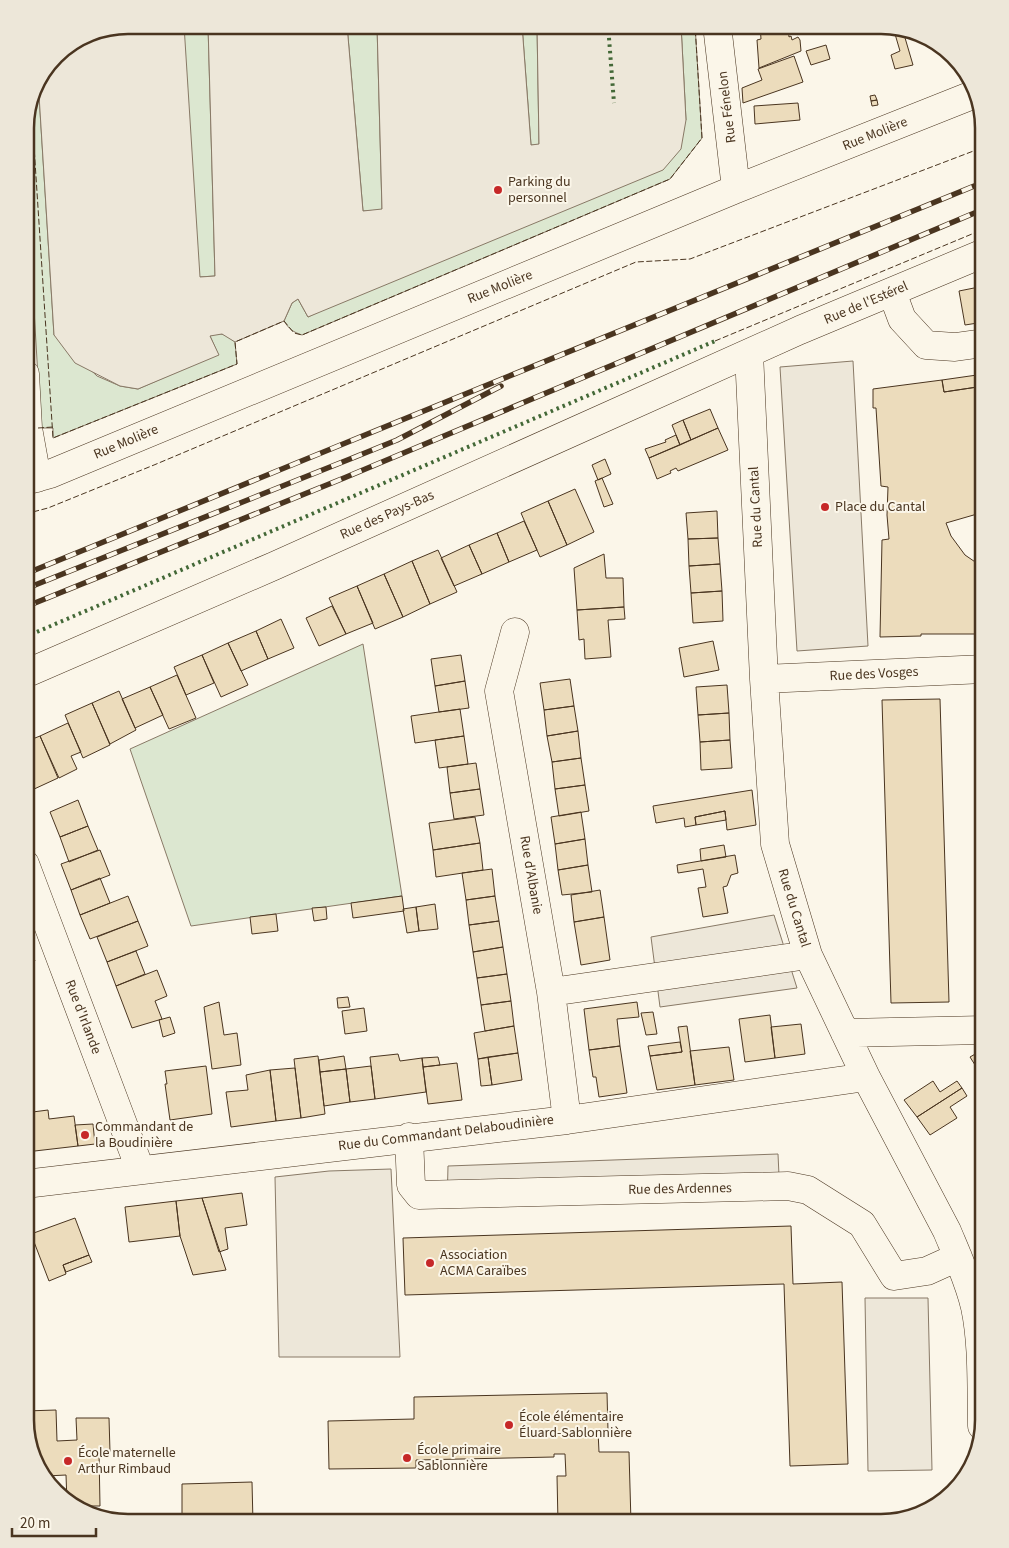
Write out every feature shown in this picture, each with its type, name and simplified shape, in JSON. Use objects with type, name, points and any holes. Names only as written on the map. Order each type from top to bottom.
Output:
[{"type":"street","name":"Rue Fénelon","points":[[718,34],[736,189]]},
{"type":"street","name":"Rue Molière","points":[[34,479],[736,189],[969,96]]},
{"type":"street","name":"Rue de l'Estérel","points":[[749,353],[975,257]]},
{"type":"street","points":[[892,292],[902,319],[926,346],[954,347],[975,344]]},
{"type":"street","name":"Rue des Pays-Bas","points":[[34,670],[274,566],[749,353]]},
{"type":"street","name":"Rue du Cantal","points":[[749,353],[764,679],[775,844],[808,955],[866,1077],[947,1231],[975,1307]]},
{"type":"street","name":"Rue d'Albanie","points":[[515,632],[499,691],[551,992],[567,1120]]},
{"type":"street","name":"Rue des Vosges","points":[[764,679],[975,669]]},
{"type":"street","name":"Rue d'Irlande","points":[[34,888],[140,1169]]},
{"type":"street","points":[[551,992],[808,955]]},
{"type":"street","points":[[846,1034],[975,1030]]},
{"type":"street","name":"Rue du Commandant Delaboudinière","points":[[34,1183],[567,1120],[866,1077]]},
{"type":"street","name":"Rue des Ardennes","points":[[409,1138],[411,1185],[419,1195],[788,1186],[808,1190],[862,1224],[894,1276],[927,1271],[958,1257]]},
{"type":"green space","points":[[184,34],[208,34],[215,276],[199,277]]},
{"type":"green space","points":[[348,34],[377,34],[382,210],[363,211]]},
{"type":"green space","points":[[523,34],[537,34],[539,145],[531,145]]},
{"type":"green space","points":[[681,34],[696,34],[702,138],[670,179],[302,335],[292,330],[284,321],[292,303],[298,299],[308,317],[686,120]]},
{"type":"green space","points":[[39,98],[54,335],[97,376],[120,386],[138,389],[218,354],[210,336],[217,334],[223,334],[235,342],[237,364],[53,438],[53,428],[41,428],[34,309],[34,122]]},
{"type":"green space","points":[[363,644],[402,896],[191,926],[130,749]]},
{"type":"shaded area","name":"Parking du personnel","points":[[185,34],[200,277],[215,276],[208,34],[348,34],[363,211],[382,209],[377,34],[523,34],[531,145],[539,144],[537,34],[681,34],[686,120],[681,149],[663,170],[308,317],[298,299],[292,303],[284,321],[235,342],[222,334],[210,336],[219,355],[138,389],[120,386],[75,363],[54,335],[39,98],[43,86],[61,61],[81,46],[104,37],[116,35]]},
{"type":"shaded area","name":"Place du Cantal","points":[[853,361],[868,646],[797,651],[780,367]]},
{"type":"shaded area","points":[[774,915],[797,988],[660,1007],[651,937]]},
{"type":"shaded area","points":[[778,1154],[780,1197],[447,1206],[448,1166]]},
{"type":"shaded area","points":[[391,1169],[400,1357],[279,1357],[275,1177],[329,1171]]},
{"type":"shaded area","points":[[865,1298],[928,1298],[932,1470],[868,1471]]},
{"type":"building","points":[[761,34],[789,34],[792,40],[798,37],[801,51],[759,68],[757,40],[761,39]]},
{"type":"building","points":[[895,35],[905,37],[913,65],[895,69],[891,55],[900,51]]},
{"type":"building","points":[[826,45],[830,59],[811,65],[806,51]]},
{"type":"building","points":[[794,56],[803,82],[743,103],[742,88],[762,80],[758,69]]},
{"type":"building","points":[[875,95],[877,100],[871,101],[870,96]]},
{"type":"building","points":[[877,100],[878,105],[872,106],[871,101]]},
{"type":"building","points":[[798,103],[800,120],[755,124],[754,106]]},
{"type":"building","points":[[975,288],[975,323],[965,325],[959,291]]},
{"type":"building","points":[[975,375],[975,387],[944,392],[942,380]]},
{"type":"building","points":[[942,380],[944,392],[975,387],[975,515],[946,523],[951,536],[965,555],[975,562],[975,634],[921,634],[921,636],[880,637],[882,540],[889,539],[887,515],[888,487],[881,486],[876,408],[873,408],[873,389]]},
{"type":"building","points":[[710,409],[718,428],[691,440],[683,420]]},
{"type":"building","points":[[683,420],[691,440],[680,445],[672,425]]},
{"type":"building","points":[[718,428],[728,450],[678,471],[676,468],[670,471],[671,473],[657,479],[649,458]]},
{"type":"building","points":[[676,435],[680,445],[649,458],[645,449],[666,442],[665,440]]},
{"type":"building","points":[[605,459],[611,474],[598,480],[592,465]]},
{"type":"building","points":[[602,478],[613,504],[604,507],[595,481]]},
{"type":"building","points":[[575,489],[594,532],[567,545],[548,501]]},
{"type":"building","points":[[548,501],[567,545],[540,557],[521,513]]},
{"type":"building","points":[[717,511],[718,538],[688,539],[686,513]]},
{"type":"building","points":[[524,521],[537,550],[509,562],[497,533]]},
{"type":"building","points":[[497,533],[509,562],[482,574],[469,545]]},
{"type":"building","points":[[718,538],[720,564],[689,566],[688,539]]},
{"type":"building","points":[[469,545],[482,574],[454,586],[441,558]]},
{"type":"building","points":[[438,550],[457,592],[430,604],[412,561]]},
{"type":"building","points":[[604,554],[606,578],[623,578],[624,607],[577,610],[574,568]]},
{"type":"building","points":[[412,561],[430,604],[403,617],[384,574]]},
{"type":"building","points":[[720,564],[722,591],[691,593],[689,566]]},
{"type":"building","points":[[384,574],[403,617],[375,629],[357,586]]},
{"type":"building","points":[[357,586],[373,623],[346,634],[329,598]]},
{"type":"building","points":[[722,591],[723,621],[693,623],[691,593]]},
{"type":"building","points":[[332,606],[346,634],[319,646],[306,618]]},
{"type":"building","points":[[624,607],[625,619],[608,620],[611,657],[585,659],[584,639],[579,640],[577,610]]},
{"type":"building","points":[[281,619],[294,648],[268,659],[256,631]]},
{"type":"building","points":[[256,631],[268,659],[241,671],[228,643]]},
{"type":"building","points":[[713,641],[719,670],[684,677],[679,648]]},
{"type":"building","points":[[228,643],[248,685],[221,697],[202,655]]},
{"type":"building","points":[[202,655],[214,683],[186,695],[174,667]]},
{"type":"building","points":[[461,655],[465,681],[435,686],[431,659]]},
{"type":"building","points":[[177,675],[196,718],[169,729],[150,687]]},
{"type":"building","points":[[570,679],[574,706],[544,710],[540,683]]},
{"type":"building","points":[[465,681],[469,708],[439,712],[435,686]]},
{"type":"building","points":[[727,685],[729,713],[698,715],[696,687]]},
{"type":"building","points":[[150,687],[163,715],[135,728],[122,699]]},
{"type":"building","points":[[119,691],[136,730],[110,744],[92,703]]},
{"type":"building","points":[[940,699],[949,1002],[891,1003],[882,700]]},
{"type":"building","points":[[92,703],[110,745],[83,758],[65,715]]},
{"type":"building","points":[[574,706],[578,731],[547,736],[544,710]]},
{"type":"building","points":[[460,709],[464,736],[415,743],[411,716]]},
{"type":"building","points":[[729,713],[730,740],[700,742],[698,715]]},
{"type":"building","points":[[68,723],[81,752],[71,756],[77,769],[59,778],[40,736]]},
{"type":"building","points":[[578,731],[581,758],[552,762],[547,736]]},
{"type":"building","points":[[40,736],[58,778],[34,789],[34,738]]},
{"type":"building","points":[[464,736],[468,764],[439,768],[435,740]]},
{"type":"building","points":[[730,740],[732,768],[701,770],[700,742]]},
{"type":"building","points":[[581,758],[585,785],[555,789],[552,762]]},
{"type":"building","points":[[476,763],[480,789],[450,793],[447,767]]},
{"type":"building","points":[[585,785],[589,811],[559,816],[555,789]]},
{"type":"building","points":[[480,789],[484,815],[454,819],[450,793]]},
{"type":"building","points":[[752,790],[756,825],[727,830],[725,811],[695,817],[696,825],[685,827],[684,818],[656,823],[653,806]]},
{"type":"building","points":[[78,800],[88,826],[60,837],[50,812]]},
{"type":"building","points":[[725,811],[726,820],[696,825],[695,817]]},
{"type":"building","points":[[581,812],[585,839],[555,844],[551,817]]},
{"type":"building","points":[[475,817],[480,843],[433,850],[429,823]]},
{"type":"building","points":[[88,826],[98,850],[69,862],[60,837]]},
{"type":"building","points":[[585,839],[588,865],[558,870],[555,844]]},
{"type":"building","points":[[480,843],[483,870],[436,877],[433,850]]},
{"type":"building","points":[[724,845],[726,857],[701,861],[700,849]]},
{"type":"building","points":[[100,850],[110,875],[71,890],[61,864]]},
{"type":"building","points":[[735,855],[738,873],[731,875],[727,886],[723,887],[728,913],[703,917],[698,888],[706,887],[703,869],[678,873],[677,865]]},
{"type":"building","points":[[588,865],[592,892],[562,895],[558,870]]},
{"type":"building","points":[[492,869],[495,896],[466,900],[462,873]]},
{"type":"building","points":[[100,878],[110,903],[80,915],[71,890]]},
{"type":"building","points":[[600,890],[604,917],[574,922],[571,895]]},
{"type":"building","points":[[128,896],[138,921],[90,939],[80,915]]},
{"type":"building","points":[[402,896],[404,911],[353,918],[351,903]]},
{"type":"building","points":[[495,896],[499,921],[469,925],[466,900]]},
{"type":"building","points":[[435,904],[438,929],[419,931],[416,907]]},
{"type":"building","points":[[326,907],[327,919],[314,921],[312,908]]},
{"type":"building","points":[[416,907],[419,931],[407,933],[403,909]]},
{"type":"building","points":[[276,914],[278,931],[252,934],[250,917]]},
{"type":"building","points":[[604,917],[610,960],[581,965],[574,922]]},
{"type":"building","points":[[138,921],[148,946],[107,962],[97,937]]},
{"type":"building","points":[[499,921],[503,947],[473,952],[469,925]]},
{"type":"building","points":[[503,947],[507,974],[477,978],[473,952]]},
{"type":"building","points":[[136,951],[145,974],[116,986],[107,962]]},
{"type":"building","points":[[157,970],[167,996],[155,1001],[162,1019],[132,1028],[116,986]]},
{"type":"building","points":[[507,974],[511,1001],[481,1005],[477,978]]},
{"type":"building","points":[[348,997],[350,1007],[338,1008],[337,998]]},
{"type":"building","points":[[511,1001],[514,1026],[485,1031],[481,1005]]},
{"type":"building","points":[[219,1002],[224,1035],[237,1033],[241,1065],[212,1069],[204,1007]]},
{"type":"building","points":[[637,1002],[639,1017],[617,1019],[620,1046],[589,1050],[584,1009]]},
{"type":"building","points":[[364,1008],[367,1031],[345,1034],[342,1011]]},
{"type":"building","points":[[653,1012],[657,1034],[646,1035],[641,1013]]},
{"type":"building","points":[[770,1015],[775,1058],[745,1062],[739,1019]]},
{"type":"building","points":[[170,1017],[175,1033],[163,1037],[159,1020]]},
{"type":"building","points":[[801,1024],[805,1054],[775,1058],[771,1027]]},
{"type":"building","points":[[514,1026],[518,1053],[478,1059],[474,1033]]},
{"type":"building","points":[[687,1026],[695,1085],[657,1090],[650,1056],[682,1052],[678,1027]]},
{"type":"building","points":[[680,1042],[682,1052],[650,1056],[648,1046]]},
{"type":"building","points":[[620,1046],[627,1093],[599,1097],[596,1077],[593,1077],[589,1050]]},
{"type":"building","points":[[729,1047],[734,1080],[695,1085],[690,1051]]},
{"type":"building","points":[[518,1053],[522,1080],[492,1085],[488,1057]]},
{"type":"building","points":[[398,1054],[400,1061],[422,1058],[426,1092],[375,1099],[370,1057]]},
{"type":"building","points":[[975,1054],[975,1065],[970,1057]]},
{"type":"building","points":[[318,1056],[325,1114],[301,1118],[294,1059]]},
{"type":"building","points":[[344,1056],[346,1069],[320,1072],[319,1060]]},
{"type":"building","points":[[438,1057],[440,1065],[423,1067],[422,1058]]},
{"type":"building","points":[[488,1057],[492,1085],[481,1086],[478,1059]]},
{"type":"building","points":[[457,1063],[462,1100],[428,1104],[423,1067]]},
{"type":"building","points":[[206,1066],[212,1114],[170,1120],[165,1071]]},
{"type":"building","points":[[371,1066],[375,1099],[350,1102],[346,1069]]},
{"type":"building","points":[[295,1068],[301,1118],[276,1121],[270,1070]]},
{"type":"building","points":[[346,1069],[350,1102],[324,1106],[320,1072]]},
{"type":"building","points":[[270,1070],[276,1121],[231,1127],[226,1092],[248,1090],[246,1075]]},
{"type":"building","points":[[933,1081],[940,1092],[957,1081],[962,1088],[917,1117],[904,1100]]},
{"type":"building","points":[[962,1088],[967,1096],[950,1107],[957,1118],[930,1135],[917,1117]]},
{"type":"building","points":[[48,1110],[49,1119],[74,1116],[78,1146],[34,1151],[34,1112]]},
{"type":"building","name":"Commandant de la Boudinière","points":[[93,1124],[95,1144],[78,1146],[75,1125]]},
{"type":"building","points":[[242,1193],[247,1225],[225,1228],[228,1249],[219,1252],[202,1198]]},
{"type":"building","points":[[202,1198],[226,1270],[193,1275],[180,1236],[176,1201]]},
{"type":"building","points":[[176,1201],[180,1236],[129,1242],[125,1207]]},
{"type":"building","points":[[75,1218],[89,1255],[63,1265],[66,1274],[49,1281],[34,1242],[34,1233]]},
{"type":"building","points":[[791,1226],[793,1284],[842,1282],[848,1464],[790,1466],[784,1284],[405,1295],[403,1238]]},
{"type":"building","points":[[89,1255],[92,1262],[66,1272],[63,1265]]},
{"type":"building","name":"École primaire Sablonnière","points":[[607,1393],[608,1431],[598,1431],[599,1452],[629,1452],[631,1514],[558,1514],[557,1476],[566,1476],[565,1454],[554,1454],[554,1457],[416,1460],[416,1468],[329,1469],[328,1421],[414,1419],[414,1397]]},
{"type":"building","name":"École maternelle Arthur Rimbaud","points":[[56,1410],[57,1441],[77,1440],[76,1418],[109,1418],[110,1452],[99,1452],[100,1506],[86,1505],[71,1495],[67,1491],[66,1475],[52,1476],[46,1467],[37,1444],[34,1411]]},
{"type":"building","points":[[252,1482],[253,1514],[182,1514],[182,1484]]},
{"type":"railway","points":[[34,570],[975,186]]},
{"type":"railway","points":[[34,603],[344,478],[975,213]]},
{"type":"railway","points":[[34,585],[397,440],[501,386]]},
{"type":"hedge","points":[[609,34],[614,103]]},
{"type":"hedge","points":[[34,633],[715,341]]},
{"type":"fence","points":[[34,146],[53,438],[237,364],[235,342],[284,321],[294,333],[302,335],[670,179],[702,138],[696,34]]},
{"type":"fence","points":[[34,512],[48,508],[154,465],[636,262],[690,259],[975,150]]},
{"type":"fence","points":[[715,341],[975,233]]},
{"type":"fence","points":[[38,428],[53,427]]},
{"type":"place","name":"Parking du personnel","points":[[498,190]]},
{"type":"place","name":"Place du Cantal","points":[[825,507]]},
{"type":"place","name":"Commandant de la Boudinière","points":[[85,1135]]},
{"type":"place","name":"Association ACMA Caraïbes","points":[[430,1263]]},
{"type":"place","name":"École élémentaire Éluard-Sablonnière","points":[[509,1425]]},
{"type":"place","name":"École primaire Sablonnière","points":[[407,1458]]},
{"type":"place","name":"École maternelle Arthur Rimbaud","points":[[68,1461]]}]
